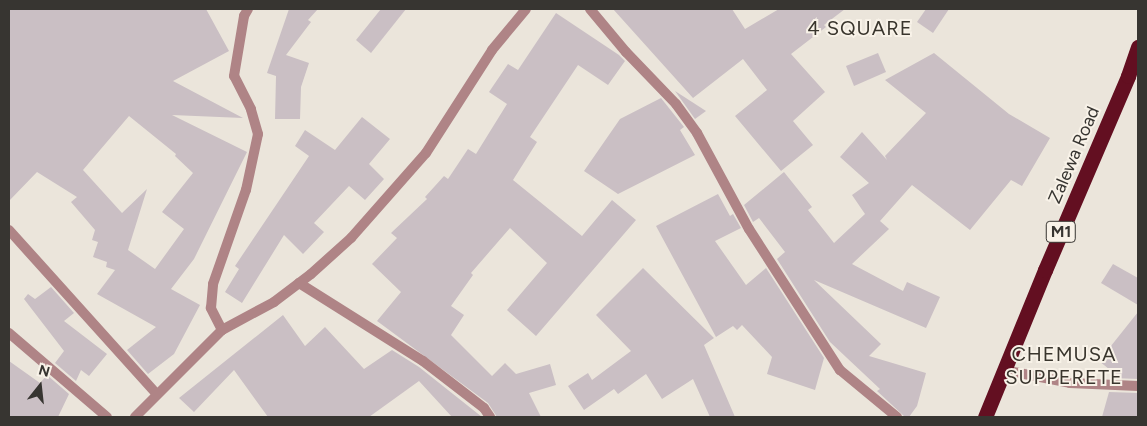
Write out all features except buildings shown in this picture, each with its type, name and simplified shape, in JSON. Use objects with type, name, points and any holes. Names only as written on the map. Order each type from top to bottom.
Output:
[{"type":"highway","name":"Zalewa Road","points":[[985,417],[1138,47]]},
{"type":"street","points":[[222,330],[211,308],[213,284],[246,190],[258,134],[251,109],[234,76],[244,16],[248,9]]},
{"type":"street","points":[[135,417],[156,393],[222,330],[274,302],[351,238],[426,153],[492,50],[526,9]]},
{"type":"street","points":[[590,9],[626,52],[676,104],[697,133],[749,229],[840,370],[897,417]]},
{"type":"street","points":[[9,230],[156,393]]},
{"type":"street","points":[[299,283],[423,361],[484,408],[490,417]]},
{"type":"street","points":[[9,332],[107,417]]},
{"type":"street","points":[[1004,370],[1070,383],[1138,386]]},
{"type":"district","name":"4 SQUARE","points":[[860,28]]},
{"type":"district","name":"CHEMUSA SUPPERETE","points":[[1064,366]]}]
